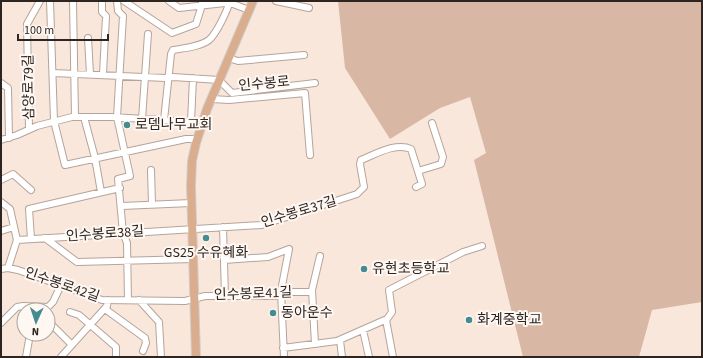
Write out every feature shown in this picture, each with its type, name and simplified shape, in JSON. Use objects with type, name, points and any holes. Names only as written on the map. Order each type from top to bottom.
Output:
[{"type":"main road","name":"인수봉로","points":[[196,357],[192,229],[192,161],[197,139],[207,109],[253,1]]},
{"type":"street","name":"삼양로79길","points":[[29,129],[27,24],[40,1]]},
{"type":"street","name":"삼양로79길","points":[[1,140],[54,121],[50,1]]},
{"type":"street","points":[[73,1],[75,117]]},
{"type":"street","points":[[102,1],[102,12],[106,16],[103,74]]},
{"type":"street","points":[[117,1],[118,11],[123,16],[117,117],[130,176],[118,179],[122,206],[123,233],[127,242],[128,300]]},
{"type":"street","points":[[124,1],[172,33],[196,24],[202,3]]},
{"type":"street","points":[[169,1],[180,8],[202,3],[229,2],[249,10]]},
{"type":"street","points":[[276,1],[309,8]]},
{"type":"street","points":[[164,120],[171,54],[173,50],[199,45],[209,40],[215,33],[229,2]]},
{"type":"street","points":[[142,119],[148,34]]},
{"type":"street","points":[[88,38],[90,74]]},
{"type":"street","points":[[228,58],[238,60],[304,55]]},
{"type":"street","points":[[53,73],[219,80],[232,93],[315,83]]},
{"type":"street","points":[[191,122],[193,78]]},
{"type":"street","name":"삼양로79길","points":[[1,83],[8,88],[9,138]]},
{"type":"street","name":"인수봉로","points":[[212,99],[229,100],[305,93],[310,154]]},
{"type":"street","points":[[197,139],[186,139],[65,165],[54,121],[75,117],[117,117],[191,122],[201,128]]},
{"type":"street","points":[[84,117],[95,158],[101,192]]},
{"type":"street","points":[[416,187],[422,184],[418,172],[441,164],[443,157],[432,123]]},
{"type":"street","name":"인수봉로37길","points":[[192,229],[262,225],[357,194],[364,187],[360,164],[361,160],[387,149],[404,146],[411,149],[418,172]]},
{"type":"street","points":[[151,170],[152,204]]},
{"type":"street","points":[[1,180],[14,174],[31,190]]},
{"type":"street","points":[[32,239],[29,209],[120,188]]},
{"type":"street","points":[[1,202],[10,209],[17,240],[8,268],[1,269]]},
{"type":"street","points":[[122,206],[192,203]]},
{"type":"street","points":[[1,231],[14,227]]},
{"type":"street","points":[[224,227],[225,296]]},
{"type":"street","name":"인수봉로38길","points":[[17,240],[192,229]]},
{"type":"street","points":[[45,238],[77,262],[194,259]]},
{"type":"street","points":[[283,348],[340,340],[386,320],[392,312],[389,290],[463,252],[482,246]]},
{"type":"street","points":[[224,260],[268,256],[289,249],[281,294],[284,357]]},
{"type":"street","points":[[315,344],[312,292],[320,256]]},
{"type":"street","name":"인수봉로42길","points":[[8,268],[18,270],[102,300],[185,301],[194,298]]},
{"type":"street","points":[[2,320],[17,307],[48,307],[53,302],[61,285]]},
{"type":"street","name":"인수봉로41길","points":[[194,298],[204,296],[277,296],[284,292],[312,292]]},
{"type":"street","points":[[61,357],[105,309],[108,300]]},
{"type":"street","points":[[139,300],[160,322],[161,357]]},
{"type":"street","points":[[105,309],[145,338],[146,343],[143,351]]},
{"type":"street","points":[[70,312],[79,315],[116,347],[116,357]]},
{"type":"street","points":[[386,320],[393,357]]},
{"type":"street","points":[[56,328],[72,345]]},
{"type":"street","points":[[363,330],[369,357]]},
{"type":"street","points":[[340,340],[342,357]]},
{"type":"street","points":[[26,357],[29,342]]},
{"type":"shaded area","points":[[338,1],[702,1],[702,302],[652,310],[639,357],[523,357],[474,160],[486,153],[470,97],[440,108],[390,139],[345,68]]},
{"type":"place","name":"로뎀나무교회","points":[[127,125]]},
{"type":"place","name":"GS25 수유혜화","points":[[206,238]]},
{"type":"place","name":"유현초등학교","points":[[364,269]]},
{"type":"place","name":"동아운수","points":[[273,313]]},
{"type":"place","name":"화계중학교","points":[[469,320]]}]
